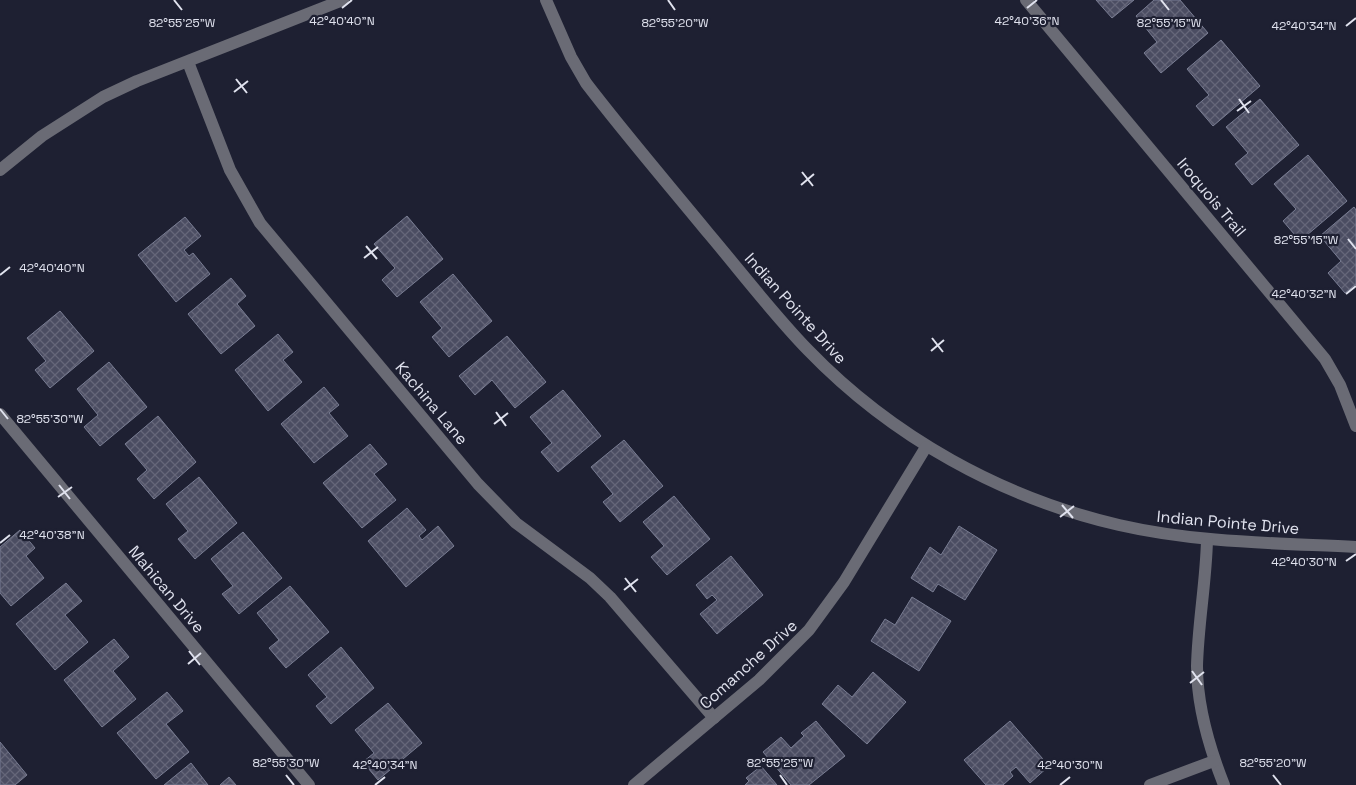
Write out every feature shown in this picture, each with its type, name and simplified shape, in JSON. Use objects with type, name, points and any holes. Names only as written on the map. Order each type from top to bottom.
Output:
[{"type":"street","points":[[0,170],[42,136],[103,97],[344,0]]},
{"type":"street","name":"Indian Pointe Drive","points":[[546,0],[571,57],[586,83],[749,282],[807,349],[835,377],[926,447],[988,479],[1043,504],[1118,525],[1207,540],[1356,547]]},
{"type":"street","name":"Iroquois Trail","points":[[1026,0],[1325,359],[1340,385],[1356,426]]},
{"type":"street","name":"Kachina Lane","points":[[188,62],[230,170],[260,223],[489,496],[516,523],[590,578],[610,596],[714,718]]},
{"type":"street","name":"Mahican Drive","points":[[0,414],[309,785]]},
{"type":"street","name":"Comanche Drive","points":[[634,785],[759,680],[809,630],[844,582],[926,447]]},
{"type":"street","points":[[1207,540],[1206,575],[1197,665],[1203,718],[1214,761],[1224,785]]},
{"type":"street","points":[[1150,785],[1214,761]]},
{"type":"building","points":[[1096,0],[1134,0],[1112,18]]},
{"type":"building","points":[[1154,0],[1180,0],[1208,33],[1161,73],[1144,53],[1157,42],[1136,16]]},
{"type":"building","points":[[1221,40],[1260,86],[1213,126],[1196,106],[1209,95],[1187,69]]},
{"type":"building","points":[[1260,99],[1299,145],[1252,185],[1235,164],[1248,153],[1226,127]]},
{"type":"building","points":[[1308,155],[1347,201],[1300,241],[1283,221],[1296,209],[1274,184]]},
{"type":"building","points":[[1354,207],[1356,210],[1356,284],[1345,293],[1328,273],[1341,261],[1320,236]]},
{"type":"building","points":[[407,216],[443,259],[397,297],[382,280],[395,268],[374,244]]},
{"type":"building","points":[[185,217],[201,236],[184,250],[189,256],[193,253],[210,274],[176,302],[138,255]]},
{"type":"building","points":[[453,274],[492,321],[449,357],[432,337],[442,328],[420,302]]},
{"type":"building","points":[[231,278],[246,296],[237,304],[255,326],[221,354],[188,314]]},
{"type":"building","points":[[60,311],[94,351],[50,388],[35,370],[46,361],[27,338]]},
{"type":"building","points":[[278,334],[293,352],[283,360],[302,382],[268,411],[235,370]]},
{"type":"building","points":[[507,336],[546,382],[515,408],[492,380],[475,395],[459,376]]},
{"type":"building","points":[[109,362],[147,407],[100,446],[84,427],[98,415],[77,389]]},
{"type":"building","points":[[324,387],[339,405],[329,413],[348,436],[314,463],[281,424]]},
{"type":"building","points":[[563,390],[601,436],[558,472],[541,452],[552,443],[530,417]]},
{"type":"building","points":[[158,416],[196,462],[154,499],[137,479],[147,470],[125,444]]},
{"type":"building","points":[[624,440],[663,486],[620,522],[603,502],[613,494],[591,467]]},
{"type":"building","points":[[370,444],[387,464],[374,474],[396,500],[362,528],[323,483]]},
{"type":"building","points":[[199,477],[237,523],[195,559],[178,539],[188,531],[166,504]]},
{"type":"building","points":[[674,496],[710,539],[667,575],[651,557],[664,546],[643,522]]},
{"type":"building","points":[[407,508],[426,530],[419,536],[422,540],[438,526],[454,546],[406,587],[368,541]]},
{"type":"building","points":[[959,526],[997,550],[965,600],[938,584],[933,592],[911,578],[930,547],[941,555]]},
{"type":"building","points":[[20,530],[35,548],[26,556],[44,578],[11,606],[0,593],[0,547]]},
{"type":"building","points":[[243,532],[282,578],[239,614],[222,594],[233,586],[211,559]]},
{"type":"building","points":[[731,556],[763,595],[717,634],[700,614],[717,600],[712,595],[707,599],[696,585]]},
{"type":"building","points":[[66,583],[82,601],[65,615],[88,642],[55,670],[16,624]]},
{"type":"building","points":[[290,586],[329,632],[286,668],[269,648],[279,640],[257,613]]},
{"type":"building","points":[[912,597],[951,621],[919,671],[871,641],[885,619],[895,625]]},
{"type":"building","points":[[114,639],[129,657],[113,671],[136,699],[102,727],[64,680]]},
{"type":"building","points":[[341,647],[374,688],[331,724],[316,706],[327,697],[308,675]]},
{"type":"building","points":[[873,672],[906,702],[867,744],[822,704],[838,685],[852,697]]},
{"type":"building","points":[[167,692],[183,711],[166,724],[189,752],[156,779],[117,733]]},
{"type":"building","points":[[388,703],[422,743],[378,780],[363,762],[374,753],[355,730]]},
{"type":"building","points":[[816,721],[845,756],[809,785],[791,785],[763,752],[781,737],[791,748],[804,736],[801,733]]},
{"type":"building","points":[[1010,721],[1049,766],[1030,783],[1016,767],[1010,772],[1013,776],[1003,785],[986,785],[964,760]]},
{"type":"building","points":[[0,742],[27,775],[15,785],[0,785]]},
{"type":"building","points":[[191,763],[208,785],[164,785]]},
{"type":"building","points":[[761,766],[777,785],[745,785],[749,781],[746,778]]},
{"type":"building","points":[[229,777],[236,785],[220,785]]}]
